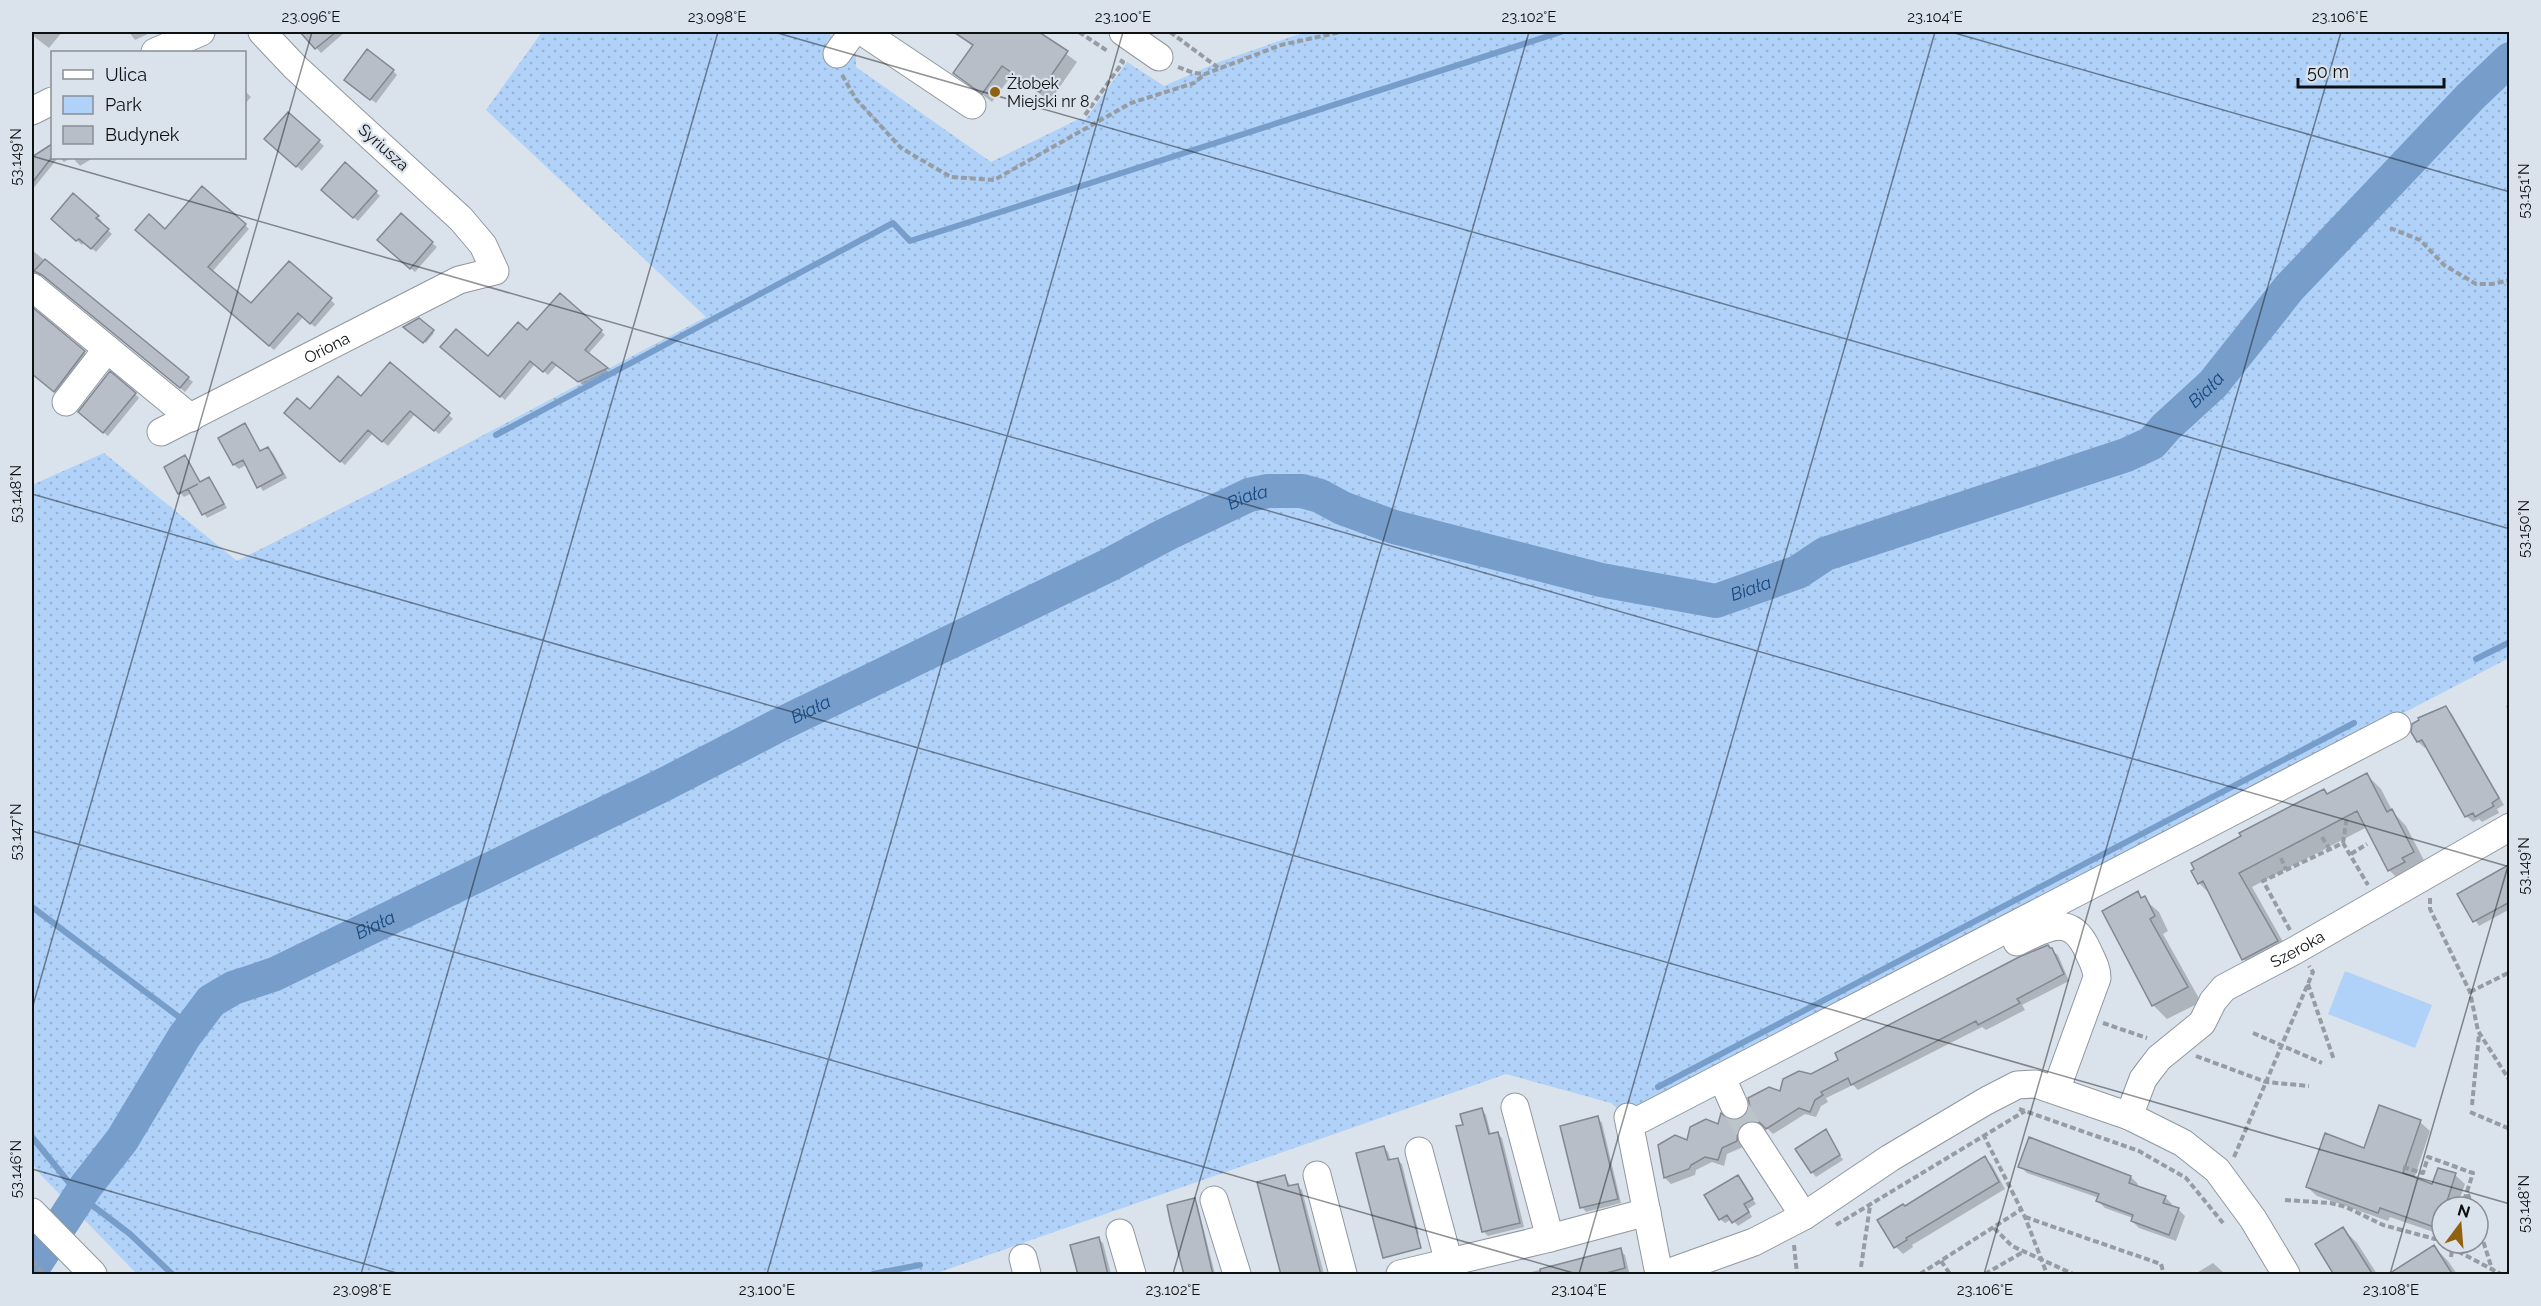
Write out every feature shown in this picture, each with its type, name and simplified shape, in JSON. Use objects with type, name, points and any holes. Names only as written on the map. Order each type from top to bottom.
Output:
[{"type":"street","points":[[157,51],[201,32]]},
{"type":"street","name":"Syriusza","points":[[262,32],[295,67],[461,219],[483,246],[495,271]]},
{"type":"street","points":[[837,54],[853,32]]},
{"type":"street","points":[[863,32],[972,105]]},
{"type":"street","points":[[1123,32],[1159,57]]},
{"type":"street","points":[[32,111],[51,101]]},
{"type":"street","name":"Oriona","points":[[161,432],[459,280],[495,271]]},
{"type":"street","points":[[32,287],[191,418]]},
{"type":"street","points":[[66,402],[107,349]]},
{"type":"street","points":[[2286,1275],[2253,1220],[2217,1170],[2174,1137],[2128,1116],[2036,1084],[2017,1085],[1986,1101],[1890,1158],[1804,1216],[1755,1242],[1668,1272],[1647,1212],[1634,1118],[1722,1078],[2397,726]]},
{"type":"street","name":"Szeroka","points":[[2128,1116],[2143,1079],[2149,1071],[2159,1058],[2202,1023],[2213,1001],[2224,988],[2299,948],[2510,827]]},
{"type":"street","points":[[1835,1036],[2046,927],[2062,926],[2082,935],[2097,970],[2097,978],[2056,1090]]},
{"type":"street","points":[[1722,1078],[1734,1105]]},
{"type":"street","points":[[1515,1107],[1550,1238]]},
{"type":"street","points":[[1752,1136],[1804,1216]]},
{"type":"street","points":[[1419,1151],[1449,1263]]},
{"type":"street","points":[[1317,1175],[1343,1275]]},
{"type":"street","points":[[1214,1200],[1237,1275]]},
{"type":"street","points":[[1400,1275],[1647,1212]]},
{"type":"street","points":[[35,1215],[93,1275]]},
{"type":"street","points":[[1120,1233],[1132,1275]]},
{"type":"path","points":[[1079,32],[1123,62],[1085,115]]},
{"type":"path","points":[[1170,32],[1220,69]]},
{"type":"path","points":[[837,54],[841,73],[856,99],[901,148],[951,177],[994,180],[1131,103],[1194,83],[1205,74],[1281,45],[1341,32]]},
{"type":"path","points":[[1159,57],[1183,70],[1205,74]]},
{"type":"path","points":[[2390,228],[2420,240],[2444,265],[2476,284],[2492,284],[2510,280]]},
{"type":"path","points":[[2347,816],[2343,843],[2378,903]]},
{"type":"path","points":[[2322,837],[2330,850]]},
{"type":"path","points":[[2224,1180],[2313,972],[2263,881],[2343,843]]},
{"type":"path","points":[[2351,854],[2367,844]]},
{"type":"path","points":[[2280,858],[2286,870]]},
{"type":"path","points":[[2436,870],[2440,879],[2430,886],[2430,909],[2470,992],[2479,1034],[2472,1105]]},
{"type":"path","points":[[2470,992],[2510,972]]},
{"type":"path","points":[[2308,983],[2334,1060]]},
{"type":"path","points":[[2253,1033],[2322,1063]]},
{"type":"path","points":[[2479,1034],[2510,1081]]},
{"type":"path","points":[[1986,1101],[2025,1111],[2139,1151],[2186,1178],[2223,1223]]},
{"type":"path","points":[[1835,1225],[1870,1206],[1983,1134],[2025,1111]]},
{"type":"path","points":[[2470,1112],[2510,1129]]},
{"type":"path","points":[[1983,1134],[2022,1209],[2047,1275]]},
{"type":"path","points":[[2403,1167],[2423,1173],[2428,1157],[2473,1173],[2468,1193]]},
{"type":"path","points":[[2285,1200],[2338,1205],[2383,1225],[2430,1238]]},
{"type":"path","points":[[1862,1267],[1870,1206]]},
{"type":"path","points":[[1920,1275],[2022,1209]]},
{"type":"path","points":[[2025,1217],[2161,1264],[2164,1275]]},
{"type":"path","points":[[1994,1228],[2012,1246],[2073,1275]]},
{"type":"path","points":[[1985,1275],[2024,1251]]},
{"type":"path","points":[[2465,1255],[2501,1275]]},
{"type":"path","points":[[2487,1255],[2492,1269]]},
{"type":"path","points":[[32,1261],[45,1275]]},
{"type":"path","points":[[1941,1261],[1950,1275]]},
{"type":"green space","points":[[542,32],[827,32],[856,53],[856,67],[991,162],[1081,118],[1085,120],[1127,62],[1164,86],[1219,62],[1305,32],[2509,32],[2509,658],[1628,1117],[1611,1103],[1506,1074],[934,1274],[137,1274],[32,1163],[32,485],[104,453],[237,561],[442,457],[706,317],[486,110]]},
{"type":"green space","points":[[2345,971],[2432,1005],[2415,1048],[2328,1014]]},
{"type":"building","points":[[300,32],[336,32],[315,49]]},
{"type":"building","points":[[954,32],[1039,32],[1068,51],[1040,92],[1002,66],[982,94],[953,73],[973,45]]},
{"type":"building","points":[[367,49],[394,70],[370,100],[344,80]]},
{"type":"building","points":[[288,112],[320,140],[296,167],[264,139]]},
{"type":"building","points":[[51,145],[51,158],[32,183],[32,157]]},
{"type":"building","points":[[345,162],[377,191],[353,218],[321,190]]},
{"type":"building","points":[[202,186],[246,224],[208,267],[251,303],[289,261],[332,298],[310,324],[298,313],[269,346],[135,230],[149,214],[165,229]]},
{"type":"building","points":[[73,193],[99,216],[96,218],[109,229],[91,249],[79,239],[76,241],[51,219]]},
{"type":"building","points":[[401,213],[433,242],[410,269],[377,240]]},
{"type":"building","points":[[45,259],[189,377],[180,388],[42,275],[34,271]]},
{"type":"building","points":[[560,293],[602,330],[585,350],[608,368],[578,382],[552,362],[543,372],[530,361],[500,397],[440,347],[456,329],[488,356],[518,322],[527,330]]},
{"type":"building","points":[[32,307],[85,351],[54,392],[32,374]]},
{"type":"building","points":[[419,318],[434,330],[423,343],[403,327]]},
{"type":"building","points":[[390,362],[450,413],[434,431],[410,411],[382,442],[368,430],[340,462],[284,413],[297,398],[310,409],[338,376],[361,396]]},
{"type":"building","points":[[110,371],[136,393],[103,433],[78,412]]},
{"type":"building","points":[[245,423],[260,451],[268,447],[283,474],[257,488],[243,460],[233,465],[218,438]]},
{"type":"building","points":[[185,455],[200,482],[209,477],[224,504],[202,515],[188,489],[178,494],[164,467]]},
{"type":"building","points":[[2446,706],[2499,798],[2492,803],[2494,806],[2475,817],[2473,813],[2465,817],[2422,740],[2417,742],[2411,732],[2412,724],[2419,720],[2418,718]]},
{"type":"building","points":[[2367,773],[2387,812],[2392,809],[2414,852],[2402,858],[2405,862],[2388,871],[2357,811],[2239,873],[2278,941],[2242,960],[2203,881],[2198,884],[2191,871],[2194,869],[2191,863],[2241,836],[2239,833],[2324,789],[2327,794]]},
{"type":"building","points":[[2510,864],[2510,902],[2473,922],[2457,894]]},
{"type":"building","points":[[2138,891],[2141,898],[2145,896],[2155,916],[2150,919],[2188,987],[2152,1006],[2102,911]]},
{"type":"building","points":[[2048,945],[2052,948],[2064,974],[2017,999],[2020,1003],[1978,1025],[1976,1021],[1851,1085],[1848,1078],[1821,1092],[1823,1095],[1815,1100],[1810,1112],[1799,1108],[1766,1129],[1759,1122],[1751,1120],[1744,1123],[1738,1129],[1737,1141],[1722,1148],[1718,1160],[1705,1157],[1691,1165],[1689,1169],[1664,1178],[1658,1145],[1675,1135],[1687,1140],[1690,1127],[1706,1119],[1718,1124],[1721,1113],[1732,1121],[1741,1119],[1750,1107],[1748,1098],[1769,1087],[1780,1091],[1783,1079],[1799,1071],[1811,1074],[1838,1060],[1835,1053],[2019,957]]},
{"type":"building","points":[[2379,1105],[2421,1120],[2403,1173],[2432,1184],[2438,1168],[2456,1173],[2449,1195],[2430,1195],[2430,1226],[2380,1208],[2378,1213],[2306,1187],[2325,1133],[2364,1148]]},
{"type":"building","points":[[1482,1108],[1489,1134],[1498,1132],[1520,1223],[1482,1232],[1456,1126],[1463,1125],[1460,1114]]},
{"type":"building","points":[[1598,1116],[1618,1199],[1580,1208],[1560,1126]]},
{"type":"building","points":[[1826,1129],[1840,1155],[1811,1173],[1795,1149]]},
{"type":"building","points":[[2029,1137],[2131,1176],[2129,1183],[2166,1196],[2163,1203],[2179,1208],[2169,1235],[2131,1221],[2133,1215],[2096,1201],[2099,1194],[2018,1167]]},
{"type":"building","points":[[1384,1146],[1388,1160],[1398,1158],[1421,1248],[1383,1258],[1356,1153]]},
{"type":"building","points":[[1985,1156],[1999,1182],[1906,1238],[1907,1240],[1894,1248],[1877,1220],[1903,1204],[1905,1206]]},
{"type":"building","points":[[1285,1175],[1288,1186],[1298,1184],[1321,1275],[1281,1275],[1257,1182]]},
{"type":"building","points":[[1738,1175],[1753,1199],[1744,1204],[1749,1212],[1732,1223],[1727,1215],[1719,1220],[1704,1195]]},
{"type":"building","points":[[1195,1198],[1213,1275],[1184,1275],[1170,1220],[1167,1205]]},
{"type":"building","points":[[2343,1227],[2373,1275],[2334,1275],[2315,1244]]},
{"type":"building","points":[[1099,1237],[1108,1275],[1078,1275],[1070,1245]]},
{"type":"building","points":[[1621,1248],[1625,1268],[1599,1275],[1541,1275],[1540,1269]]},
{"type":"building","points":[[2430,1248],[2430,1255],[2440,1255],[2453,1275],[2387,1275]]},
{"type":"waterway","points":[[496,435],[893,223],[910,241],[1561,32]]},
{"type":"waterway","name":"Biała","points":[[32,1269],[86,1186],[122,1140],[184,1037],[211,1001],[233,988],[275,974],[667,783],[783,723],[1249,495],[1268,491],[1302,491],[1320,496],[1342,508],[1394,527],[1601,580],[1716,601],[1798,572],[1825,554],[2126,455],[2152,443],[2213,384],[2289,288],[2470,97],[2510,59]]},
{"type":"waterway","points":[[2476,659],[2510,642]]},
{"type":"waterway","points":[[1658,1087],[2354,723]]},
{"type":"waterway","points":[[32,907],[191,1026]]},
{"type":"waterway","points":[[32,1137],[80,1196],[130,1234],[172,1274]]},
{"type":"waterway","points":[[873,1274],[920,1265]]},
{"type":"tunnel","points":[[1734,1105],[1752,1136]]},
{"type":"place","name":"Żłobek Miejski nr 8","points":[[995,92]]}]
